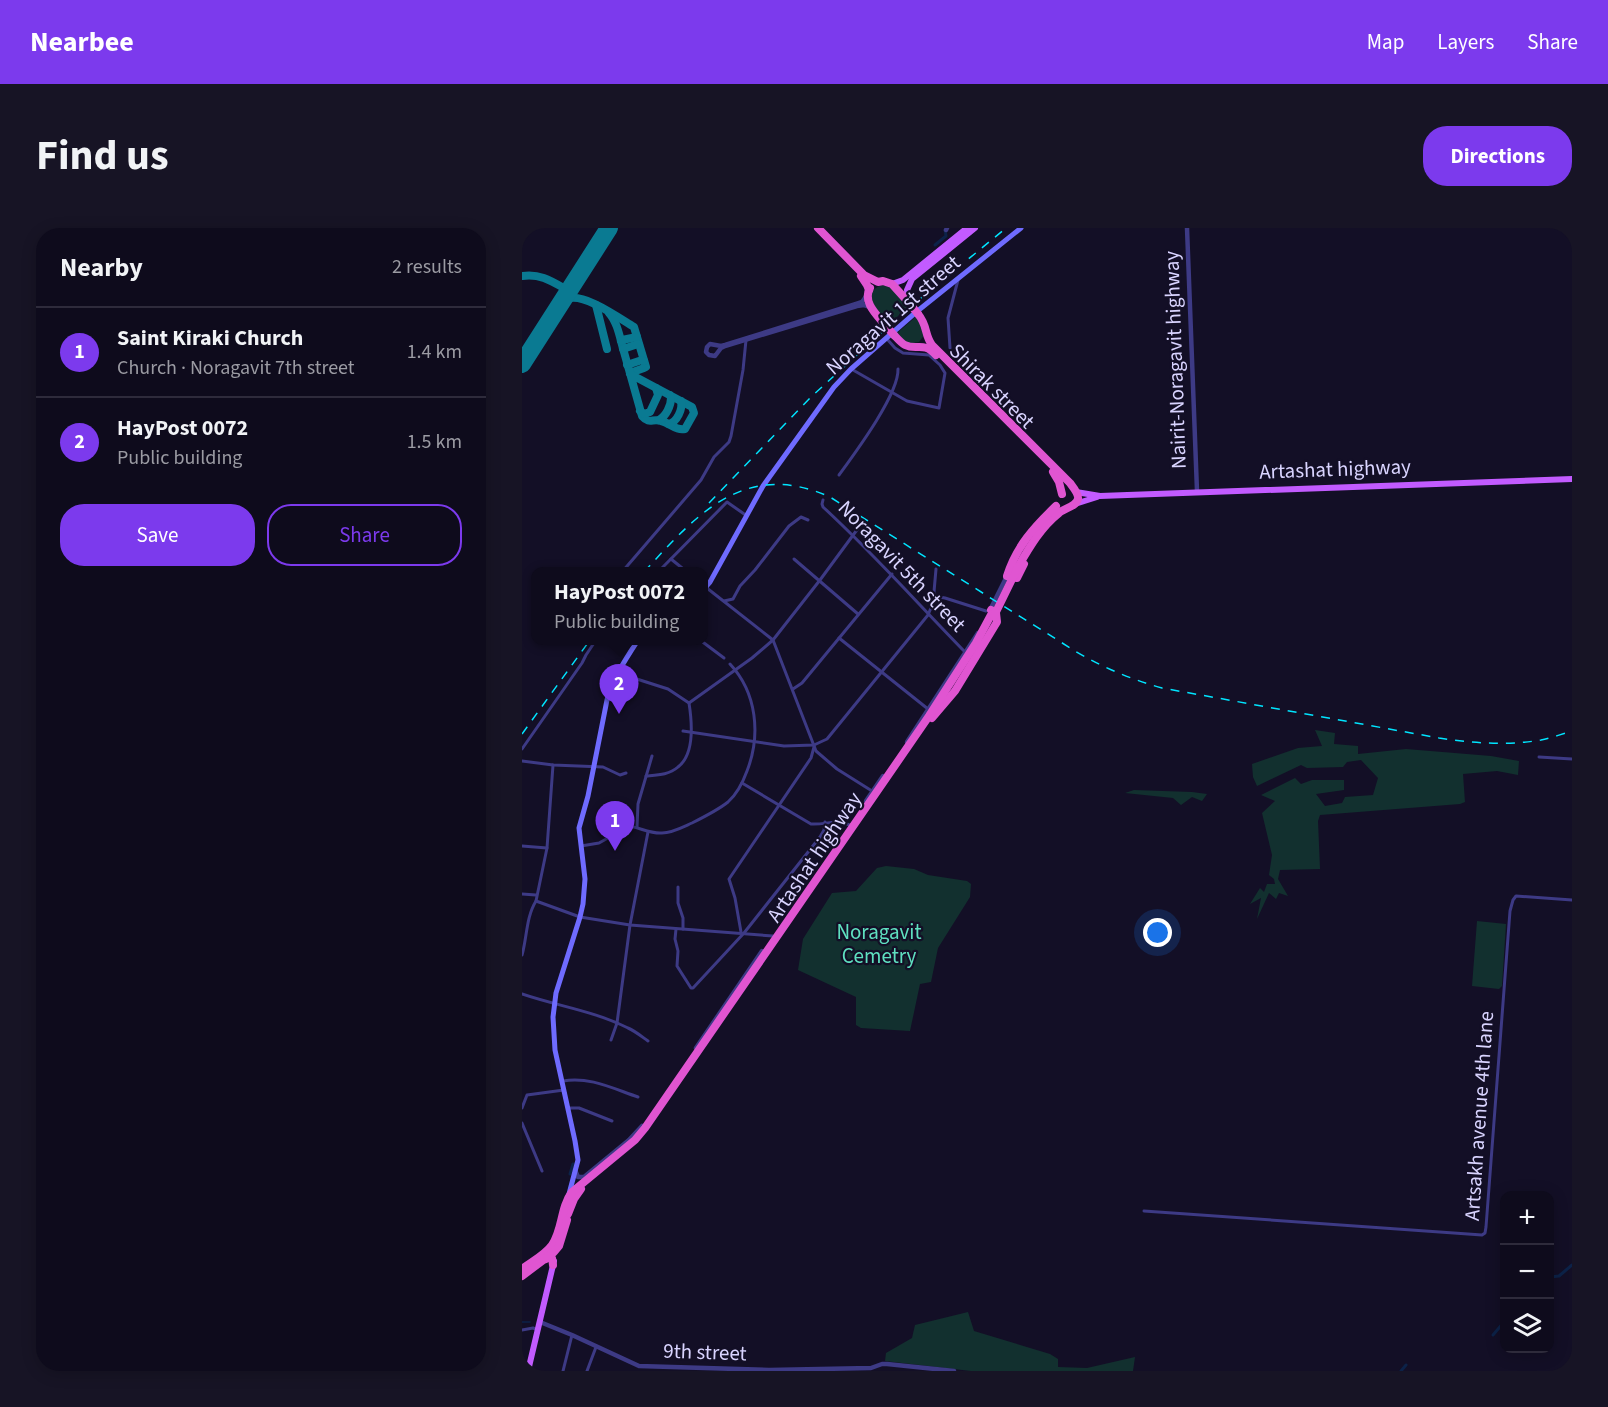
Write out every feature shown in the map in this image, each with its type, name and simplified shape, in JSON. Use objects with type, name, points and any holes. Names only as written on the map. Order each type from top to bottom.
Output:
[{"type":"highway","name":"Shirak street","points":[[816,228],[864,275],[878,282],[892,284],[924,320],[927,336],[932,345],[1061,474],[1075,491]]},
{"type":"highway","name":"Shirak street","points":[[816,228],[864,280],[870,307],[894,335],[907,346],[925,347],[933,351],[1052,471],[1059,482],[1061,496]]},
{"type":"highway","points":[[868,292],[878,282]]},
{"type":"highway","name":"Shirak street","points":[[917,346],[927,336]]},
{"type":"highway","points":[[1068,489],[1075,491],[1078,498],[1073,505],[1063,503],[1061,496],[1068,489]]},
{"type":"highway","name":"Artashat highway","points":[[568,1198],[572,1192],[635,1140],[645,1128],[918,732],[975,643],[1030,539],[1061,496]]},
{"type":"highway","name":"Artashat highway","points":[[1016,566],[1034,540],[1056,515],[1073,505]]},
{"type":"highway","points":[[1056,506],[1024,540],[1007,576],[1017,578],[1056,515]]},
{"type":"highway","name":"Artashat highway","points":[[568,1214],[580,1190],[635,1144],[647,1131],[931,719],[978,646],[990,613]]},
{"type":"highway","points":[[522,1276],[556,1249],[561,1242],[568,1214],[568,1198]]},
{"type":"highway","points":[[556,1249],[568,1198]]},
{"type":"highway","points":[[522,1269],[550,1247],[561,1224]]},
{"type":"highway","points":[[544,1259],[552,1258],[553,1265]]},
{"type":"main road","points":[[892,284],[903,280],[967,228]]},
{"type":"main road","points":[[909,303],[907,290],[912,279],[975,228]]},
{"type":"main road","name":"Noragavit 1st street","points":[[708,580],[768,478],[834,387],[886,338],[1021,228]]},
{"type":"main road","name":"Artashat highway","points":[[1075,491],[1100,496],[1572,479]]},
{"type":"main road","name":"Artashat highway","points":[[1073,505],[1100,496]]},
{"type":"main road","points":[[568,1198],[578,1160],[553,1037],[554,1004],[580,917],[585,879],[579,828],[588,796],[607,700],[616,673],[635,645]]},
{"type":"main road","points":[[528,1371],[556,1249]]},
{"type":"street","name":"Nairit-Noragavit highway","points":[[1187,228],[1197,491]]},
{"type":"street","points":[[950,348],[948,318],[959,277]]},
{"type":"street","points":[[868,292],[865,299],[859,303],[746,339],[725,346],[717,355],[708,355],[706,352],[709,345],[725,345],[746,339],[857,306],[870,307]]},
{"type":"street","points":[[851,369],[907,401],[939,408],[945,373],[943,368],[932,357],[925,354],[900,352],[886,338]]},
{"type":"street","points":[[626,567],[701,480],[714,457],[729,442],[743,370],[746,339]]},
{"type":"street","points":[[716,345],[719,351]]},
{"type":"street","points":[[839,476],[893,393],[898,369]]},
{"type":"street","name":"Noragavit 5th street","points":[[823,500],[823,507],[892,574],[965,652]]},
{"type":"street","points":[[663,567],[727,502],[747,516]]},
{"type":"street","points":[[724,601],[733,599],[740,586],[789,526],[801,517],[808,520]]},
{"type":"street","points":[[688,703],[773,640],[862,523]]},
{"type":"street","points":[[671,559],[681,567]]},
{"type":"street","points":[[794,559],[858,614]]},
{"type":"street","points":[[682,731],[784,746],[814,745],[827,739],[928,615],[932,608],[936,569]]},
{"type":"street","points":[[793,689],[802,683],[892,574]]},
{"type":"street","points":[[934,596],[990,613],[1007,576]]},
{"type":"street","points":[[708,590],[773,640],[818,753],[837,769],[872,791]]},
{"type":"street","name":"Artashat highway","points":[[575,1170],[578,1177],[584,1177],[643,1125],[850,825],[990,613]]},
{"type":"street","points":[[839,638],[928,709]]},
{"type":"street","points":[[522,749],[592,645]]},
{"type":"street","points":[[707,645],[724,658]]},
{"type":"street","points":[[581,846],[605,841],[614,826],[637,827],[661,834],[670,832],[692,823],[728,802],[742,783],[752,758],[755,742],[754,715],[742,681],[730,664]]},
{"type":"street","points":[[616,673],[668,689],[688,703],[692,733],[690,744],[680,766],[664,774],[646,776]]},
{"type":"street","points":[[743,933],[729,879],[811,758],[814,745]]},
{"type":"street","points":[[637,827],[638,804],[652,756]]},
{"type":"street","points":[[1539,758],[1572,759]]},
{"type":"street","points":[[523,762],[603,767],[622,775],[626,773]]},
{"type":"street","points":[[522,955],[531,908],[536,902],[547,848],[553,765]]},
{"type":"street","points":[[742,783],[812,824],[841,822],[850,825]]},
{"type":"street","points":[[676,929],[677,966],[693,988],[743,933],[820,837],[825,822]]},
{"type":"street","points":[[611,1040],[617,1023],[630,925],[648,832]]},
{"type":"street","points":[[522,846],[547,848]]},
{"type":"street","points":[[678,887],[678,903],[683,918],[683,929]]},
{"type":"street","points":[[522,894],[536,895]]},
{"type":"street","name":"Artsakh avenue 4th lane","points":[[1144,1211],[1482,1235],[1485,1233],[1512,900],[1516,897],[1572,900]]},
{"type":"street","points":[[536,902],[580,917],[630,925],[773,936]]},
{"type":"street","points":[[522,994],[617,1023],[648,1041]]},
{"type":"street","points":[[562,1082],[574,1079],[595,1082],[638,1097]]},
{"type":"street","points":[[522,1108],[527,1095],[564,1090]]},
{"type":"street","points":[[568,1108],[579,1108],[612,1121]]},
{"type":"street","points":[[522,1123],[542,1171]]},
{"type":"street","name":"9th street","points":[[540,1322],[572,1335],[637,1369],[879,1369],[882,1364],[887,1364],[954,1371]]},
{"type":"street","points":[[522,1330],[533,1328],[538,1330]]},
{"type":"street","points":[[563,1371],[572,1335]]},
{"type":"street","points":[[587,1371],[596,1347]]},
{"type":"green space","points":[[882,285],[891,287],[908,306],[893,321],[887,323],[875,309],[871,298],[871,293]]},
{"type":"green space","points":[[916,316],[922,322],[925,334],[919,342],[908,344],[897,333]]},
{"type":"green space","points":[[1315,730],[1335,733],[1334,744],[1358,746],[1358,754],[1406,749],[1491,756],[1519,761],[1518,775],[1497,771],[1463,774],[1465,802],[1460,804],[1320,815],[1318,821],[1320,869],[1280,870],[1278,879],[1288,896],[1279,893],[1276,899],[1269,893],[1257,919],[1261,898],[1250,904],[1260,888],[1264,892],[1267,884],[1275,884],[1274,879],[1269,875],[1272,855],[1262,813],[1275,801],[1261,795],[1295,778],[1301,784],[1312,780],[1344,780],[1344,790],[1316,794],[1325,806],[1342,803],[1345,797],[1373,795],[1378,778],[1361,760],[1347,762],[1343,767],[1307,768],[1301,765],[1257,786],[1253,777],[1252,764],[1298,748],[1322,746]]},
{"type":"green space","points":[[1134,790],[1207,794],[1202,801],[1192,797],[1181,805],[1173,798],[1125,793]]},
{"type":"green space","name":"Noragavit Cemetry","points":[[886,866],[914,869],[928,875],[967,881],[971,884],[970,897],[938,948],[931,982],[920,984],[910,1031],[861,1028],[856,1025],[856,997],[798,970],[803,939],[832,893],[856,891],[877,868]]},
{"type":"green space","points":[[1477,921],[1506,924],[1502,986],[1499,989],[1472,986]]},
{"type":"green space","points":[[968,1312],[974,1331],[1050,1354],[1058,1359],[1058,1367],[1087,1368],[1135,1357],[1133,1371],[971,1371],[885,1361],[886,1353],[912,1338],[915,1325]]},
{"type":"waterway","points":[[935,245],[946,236],[945,230]]},
{"type":"waterway","points":[[570,1174],[573,1164]]},
{"type":"waterway","points":[[1554,1277],[1559,1276],[1572,1265]]},
{"type":"waterway","points":[[522,1322],[530,1322]]},
{"type":"waterway","points":[[1493,1335],[1500,1327]]},
{"type":"waterway","points":[[1401,1371],[1406,1365]]},
{"type":"taxiway","points":[[522,276],[541,277],[569,291]]},
{"type":"taxiway","points":[[559,306],[567,299],[582,299],[601,307],[634,327],[646,367],[630,373]]},
{"type":"taxiway","points":[[596,305],[607,349]]},
{"type":"taxiway","points":[[609,313],[615,321],[628,368],[631,376],[642,416],[649,421],[658,420],[679,429],[685,429],[694,413],[692,407],[630,374]]},
{"type":"taxiway","points":[[621,341],[637,337]]},
{"type":"taxiway","points":[[623,349],[639,345]]},
{"type":"taxiway","points":[[627,365],[644,361]]},
{"type":"taxiway","points":[[640,411],[644,414],[650,412],[658,395],[656,388]]},
{"type":"taxiway","points":[[659,420],[669,407],[670,395]]},
{"type":"taxiway","points":[[669,424],[679,415],[681,401]]},
{"type":"runway","points":[[522,364],[609,228]]},
{"type":"railway","points":[[709,503],[811,397],[903,313],[1006,228]]},
{"type":"railway","points":[[649,567],[683,530],[725,498],[748,489],[773,485],[800,487],[830,497],[1075,651],[1150,685],[1464,741],[1528,742],[1572,731]]},
{"type":"railway","points":[[522,734],[586,645]]},
{"type":"place","name":"HayPost 0072","points":[[619,714]]},
{"type":"place","name":"Saint Kiraki Church","points":[[615,851]]}]
